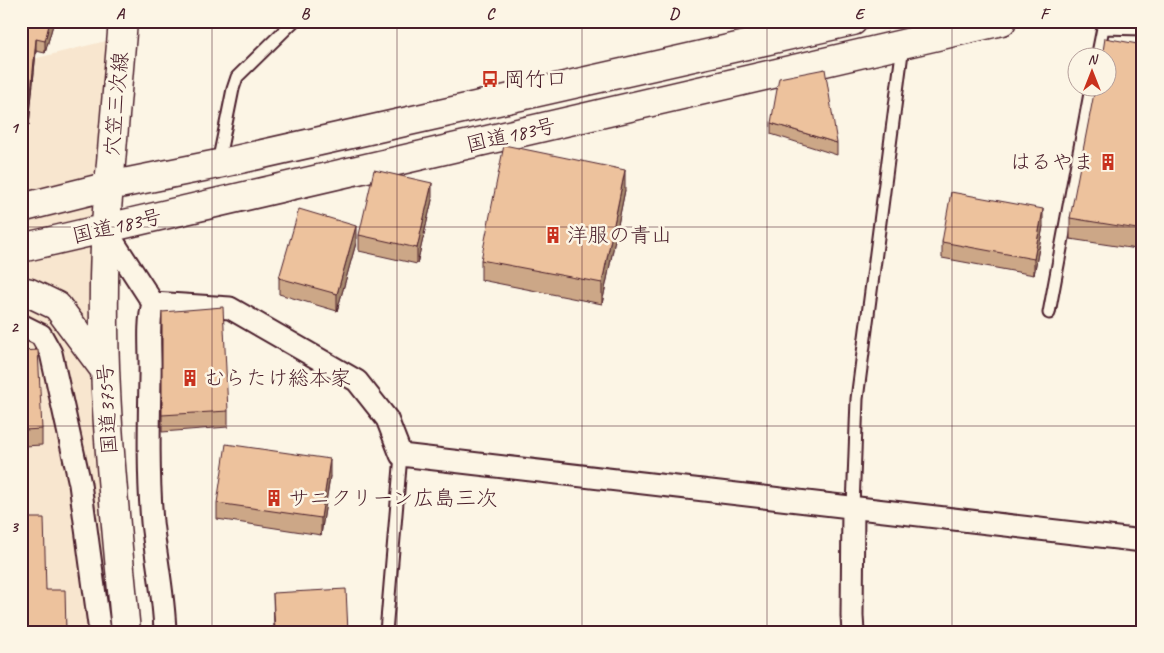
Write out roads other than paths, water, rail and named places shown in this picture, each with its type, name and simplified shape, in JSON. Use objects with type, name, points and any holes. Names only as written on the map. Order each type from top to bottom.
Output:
[{"type":"main road","name":"穴笠三次線","points":[[109,186],[123,21]]},
{"type":"main road","name":"国道183号","points":[[21,208],[109,186],[218,164],[853,21]]},
{"type":"main road","name":"国道183号","points":[[21,248],[903,44],[944,28],[1002,21]]},
{"type":"main road","name":"国道375号","points":[[109,186],[105,229],[104,369],[110,472],[126,632]]},
{"type":"main road","points":[[21,291],[30,293],[57,306],[104,369]]},
{"type":"street","points":[[105,229],[153,303],[149,318],[148,473],[152,524],[164,602],[165,632]]},
{"type":"street","points":[[153,303],[230,308],[357,382],[387,419],[401,455],[1143,541]]},
{"type":"street","points":[[21,325],[41,335],[51,353],[80,484],[100,632]]},
{"type":"street","points":[[853,507],[853,632]]},
{"type":"lane","points":[[218,164],[237,77],[294,21]]},
{"type":"lane","points":[[1098,48],[1101,25],[1143,29]]},
{"type":"lane","points":[[853,507],[857,399],[903,44]]},
{"type":"lane","points":[[1049,313],[1090,98]]},
{"type":"lane","points":[[386,632],[401,455]]},
{"type":"place","name":"岡竹口","points":[[490,79]]},
{"type":"place","name":"はるやま","points":[[1108,162]]},
{"type":"place","name":"洋服の青山","points":[[553,235]]},
{"type":"place","name":"むらたけ総本家","points":[[190,378]]},
{"type":"place","name":"サニクリーン広島三次","points":[[274,498]]}]
